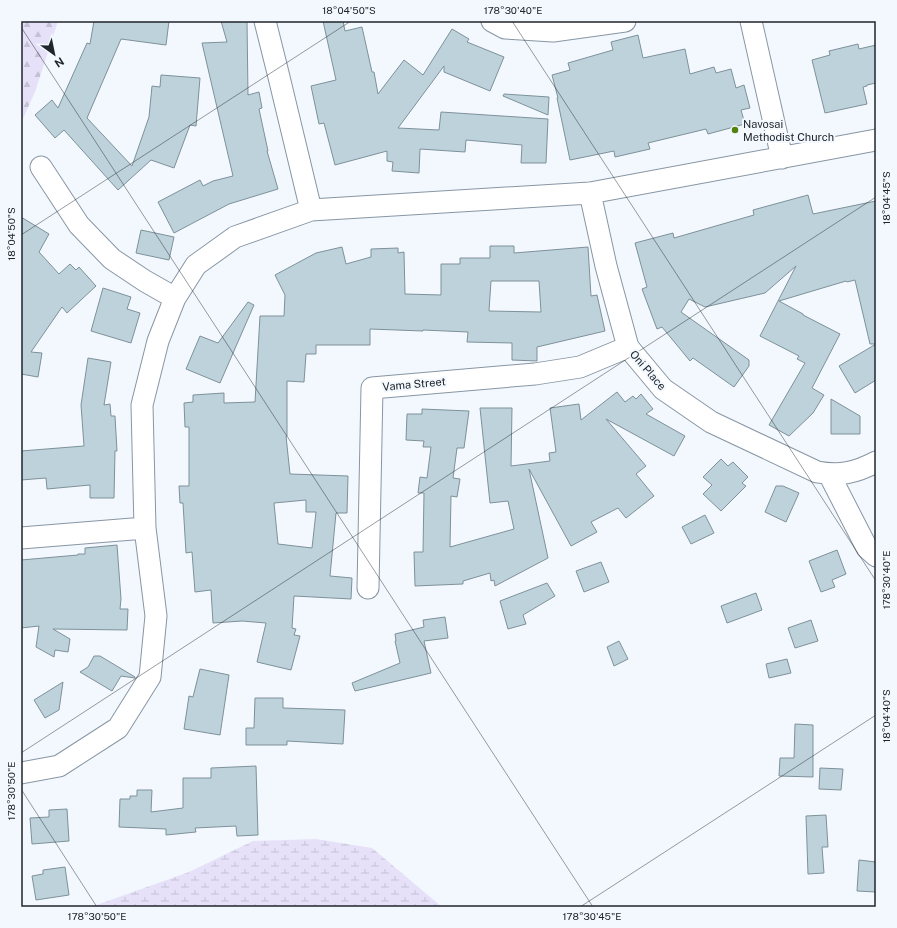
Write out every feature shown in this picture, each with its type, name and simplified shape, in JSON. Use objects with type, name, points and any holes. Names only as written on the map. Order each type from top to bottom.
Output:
[{"type":"street","points":[[265,21],[311,210]]},
{"type":"street","points":[[492,21],[505,28],[553,31],[625,21]]},
{"type":"street","points":[[751,21],[782,158]]},
{"type":"street","points":[[21,773],[59,766],[118,728],[150,677],[156,616],[145,528],[142,404],[158,341],[175,298],[196,265],[235,237],[311,210],[590,194],[876,140]]},
{"type":"street","points":[[42,167],[79,225],[112,258],[145,281],[175,298]]},
{"type":"street","name":"Oni Place","points":[[590,194],[606,266],[628,347],[663,389],[711,422],[817,472],[829,474]]},
{"type":"street","name":"Vama Street","points":[[368,588],[372,388],[535,374],[580,367],[628,347]]},
{"type":"street","points":[[876,462],[851,472],[829,474],[867,548],[876,556]]},
{"type":"street","points":[[21,538],[145,528]]},
{"type":"green space","points":[[21,21],[58,21],[35,92],[21,123]]},
{"type":"green space","points":[[316,839],[372,848],[442,907],[91,907],[189,872],[253,841]]},
{"type":"building","points":[[94,21],[169,21],[166,45],[121,39],[87,118],[132,166],[149,117],[152,86],[160,87],[161,75],[200,78],[196,126],[190,125],[174,168],[151,160],[118,190],[64,130],[55,138],[35,115],[52,100],[58,108],[87,43],[90,44]]},
{"type":"building","points":[[221,21],[247,21],[248,95],[259,92],[262,108],[259,109],[267,151],[278,189],[229,204],[174,233],[158,202],[200,180],[203,186],[213,181],[233,176],[202,43],[227,42]]},
{"type":"building","points":[[323,21],[343,21],[345,31],[362,27],[372,72],[374,72],[378,94],[404,60],[423,75],[452,29],[469,39],[467,42],[504,57],[490,91],[444,72],[444,66],[398,128],[439,130],[441,112],[548,119],[546,163],[521,163],[522,145],[466,140],[465,152],[420,149],[419,173],[392,171],[393,162],[387,161],[387,151],[335,165],[324,123],[319,124],[311,86],[336,80]]},
{"type":"building","points":[[638,35],[643,58],[685,49],[690,74],[714,67],[716,73],[731,69],[736,88],[744,85],[750,108],[741,110],[745,124],[708,134],[706,129],[648,143],[650,149],[615,157],[614,151],[570,160],[552,75],[570,70],[568,63],[613,50],[611,42]]},
{"type":"building","points":[[858,44],[859,49],[876,45],[876,83],[863,87],[867,104],[825,113],[812,60],[830,55],[829,51]]},
{"type":"building","points":[[504,94],[549,97],[548,115],[503,96]]},
{"type":"building","points":[[808,195],[813,214],[876,201],[876,344],[870,344],[855,280],[846,281],[779,301],[840,334],[812,388],[824,395],[813,413],[789,436],[769,425],[805,363],[797,359],[799,356],[760,336],[796,266],[765,293],[705,307],[689,299],[681,312],[749,360],[749,366],[734,387],[693,358],[690,361],[662,327],[657,329],[642,289],[647,287],[635,243],[673,233],[674,238],[754,215],[753,210]]},
{"type":"building","points":[[21,217],[49,234],[39,252],[59,274],[70,264],[76,270],[79,267],[96,286],[67,313],[62,307],[31,352],[42,353],[38,377],[21,374]]},
{"type":"building","points":[[141,230],[174,237],[169,260],[136,253]]},
{"type":"building","points":[[490,246],[514,246],[514,253],[588,247],[591,296],[597,295],[605,331],[537,347],[537,361],[512,360],[512,343],[467,342],[468,332],[423,330],[370,329],[370,345],[316,345],[316,354],[306,354],[304,382],[287,381],[286,436],[290,474],[348,476],[347,513],[336,513],[330,576],[352,578],[351,599],[294,596],[292,628],[296,629],[294,635],[300,636],[291,670],[257,662],[266,623],[242,621],[213,623],[211,590],[195,592],[192,552],[186,553],[183,503],[180,503],[179,486],[189,486],[189,427],[185,427],[184,403],[193,402],[193,395],[224,393],[224,403],[255,402],[260,316],[284,316],[285,295],[275,275],[316,253],[342,247],[346,264],[371,257],[371,249],[398,248],[398,253],[404,252],[405,294],[441,295],[441,264],[460,264],[460,258],[490,258]],"holes":[[[491,281],[539,281],[541,312],[489,311]],[[306,500],[306,512],[316,512],[312,548],[278,544],[274,503]]]},
{"type":"building","points":[[103,288],[131,297],[127,309],[140,313],[131,343],[91,331]]},
{"type":"building","points":[[248,302],[254,305],[220,383],[186,369],[200,336],[218,343]]},
{"type":"building","points":[[876,344],[876,380],[855,393],[839,366]]},
{"type":"building","points":[[88,358],[111,362],[104,405],[110,404],[111,416],[115,416],[117,451],[115,451],[114,498],[90,498],[90,485],[47,489],[46,478],[21,480],[21,451],[84,446],[81,405]]},
{"type":"building","points":[[617,392],[625,402],[633,396],[636,399],[641,394],[653,409],[646,414],[685,436],[674,456],[606,419],[646,466],[636,474],[654,496],[626,518],[618,508],[591,522],[597,532],[571,546],[529,469],[548,558],[495,586],[494,580],[491,581],[490,573],[463,581],[463,584],[415,586],[414,552],[423,552],[424,493],[418,493],[420,477],[427,478],[431,447],[423,447],[424,441],[406,440],[407,414],[422,414],[422,409],[469,411],[464,448],[457,448],[453,478],[460,479],[457,497],[451,496],[450,547],[514,529],[508,501],[490,503],[480,408],[512,408],[511,466],[550,461],[549,453],[556,452],[550,408],[579,404],[581,420]]},
{"type":"building","points":[[831,399],[860,416],[860,434],[831,434]]},
{"type":"building","points":[[721,459],[728,466],[733,462],[748,477],[742,483],[746,486],[721,511],[703,494],[712,485],[703,477]]},
{"type":"building","points":[[776,486],[783,486],[799,493],[786,522],[765,512]]},
{"type":"building","points":[[705,515],[714,533],[691,544],[682,527]]},
{"type":"building","points":[[117,545],[121,599],[120,609],[128,609],[127,630],[53,629],[70,639],[68,652],[55,650],[54,657],[36,647],[39,626],[21,628],[21,560],[85,554],[85,548]]},
{"type":"building","points":[[837,550],[846,574],[832,580],[835,587],[821,592],[809,561]]},
{"type":"building","points":[[601,562],[609,582],[584,592],[576,571]]},
{"type":"building","points":[[547,583],[555,596],[523,615],[526,624],[508,629],[500,601]]},
{"type":"building","points":[[756,593],[762,610],[727,623],[721,606]]},
{"type":"building","points":[[445,617],[448,638],[424,641],[431,673],[355,691],[352,683],[400,663],[395,634],[424,627],[423,620]]},
{"type":"building","points":[[811,620],[818,641],[795,648],[788,628]]},
{"type":"building","points":[[619,641],[628,659],[614,666],[607,647]]},
{"type":"building","points":[[94,656],[100,656],[135,678],[121,676],[112,691],[80,672],[88,667]]},
{"type":"building","points":[[787,659],[791,673],[769,678],[766,664]]},
{"type":"building","points":[[200,669],[229,675],[220,735],[184,729],[189,696],[193,697]]},
{"type":"building","points":[[63,682],[59,710],[45,718],[34,700]]},
{"type":"building","points":[[255,698],[283,698],[283,708],[345,710],[343,744],[287,741],[287,745],[246,745],[246,728],[254,728]]},
{"type":"building","points":[[795,724],[813,725],[813,777],[779,776],[780,758],[794,758]]},
{"type":"building","points":[[256,766],[258,835],[237,836],[236,826],[195,828],[196,832],[166,835],[166,829],[119,827],[120,799],[130,799],[130,796],[137,796],[137,790],[152,790],[151,812],[183,808],[183,778],[211,778],[211,768]]},
{"type":"building","points":[[820,768],[843,769],[841,790],[819,789]]},
{"type":"building","points":[[67,809],[69,841],[32,844],[30,818],[49,817],[49,810]]},
{"type":"building","points":[[826,815],[828,847],[822,847],[824,873],[808,874],[806,816]]},
{"type":"building","points":[[859,860],[876,862],[876,892],[857,891]]},
{"type":"building","points":[[65,867],[69,895],[36,900],[32,876],[43,874],[43,870]]},
{"type":"place","name":"Navosai Methodist Church","points":[[735,130]]}]
